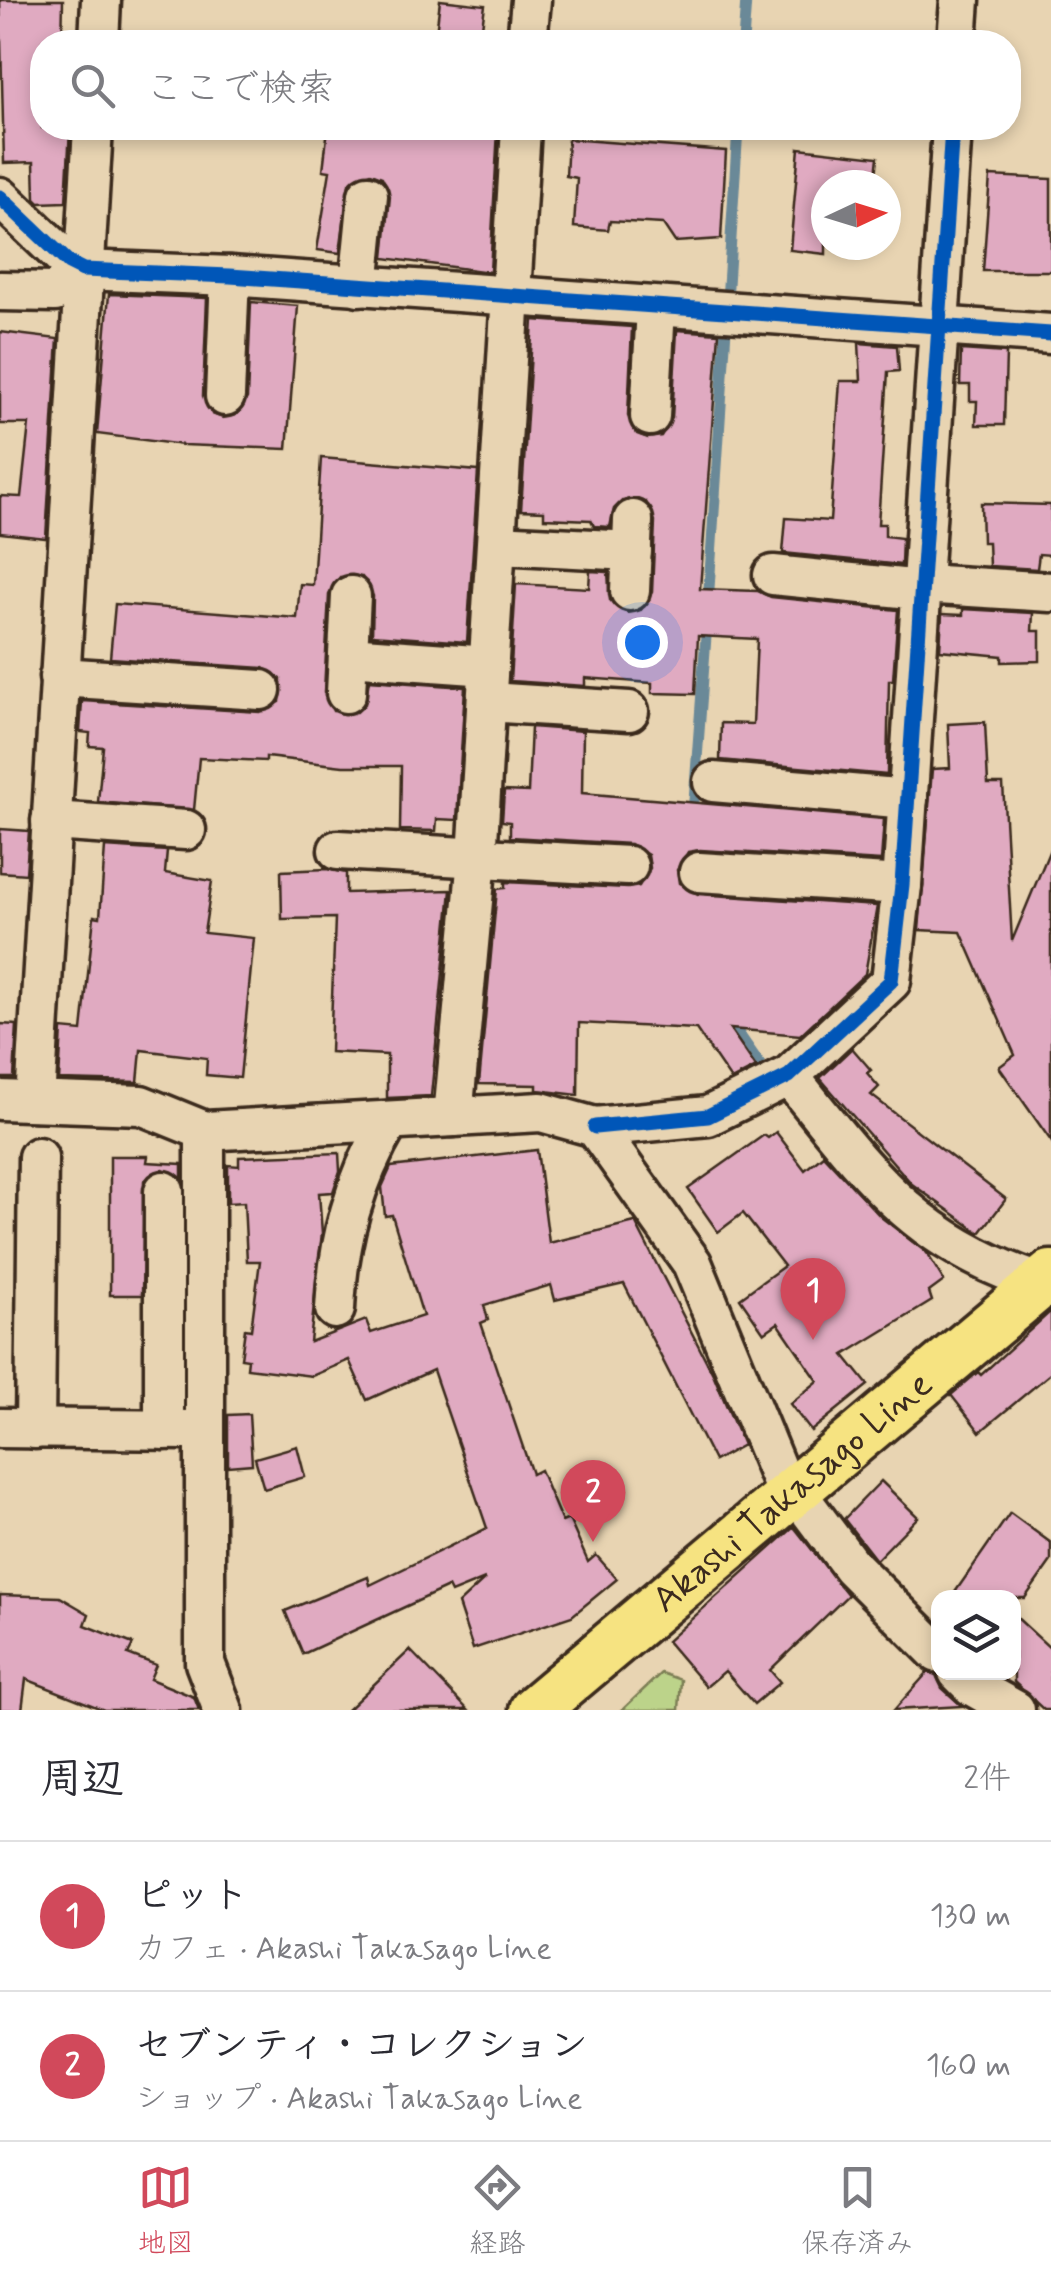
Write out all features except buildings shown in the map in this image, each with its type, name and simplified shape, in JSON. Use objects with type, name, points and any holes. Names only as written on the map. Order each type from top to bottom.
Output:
[{"type":"main road","name":"Akashi Takasago Line","points":[[534,1710],[1046,1279]]},
{"type":"street","points":[[99,30],[102,0]]},
{"type":"street","points":[[529,30],[530,0]]},
{"type":"street","points":[[958,30],[960,0]]},
{"type":"street","points":[[92,140],[51,821],[17,1100],[141,1106],[205,1131],[541,1112],[595,1126],[708,1116],[789,1076],[892,981],[902,885],[951,140]]},
{"type":"street","points":[[453,1117],[477,858],[520,140]]},
{"type":"street","points":[[358,286],[368,195]]},
{"type":"street","points":[[0,198],[69,263],[83,270],[230,276],[1051,334]]},
{"type":"street","points":[[0,291],[55,292],[83,270]]},
{"type":"street","points":[[225,396],[230,276]]},
{"type":"street","points":[[650,416],[656,308]]},
{"type":"street","points":[[498,544],[632,536],[630,590]]},
{"type":"street","points":[[772,575],[1051,592]]},
{"type":"street","points":[[346,694],[351,596]]},
{"type":"street","points":[[348,656],[629,711]]},
{"type":"street","points":[[60,677],[260,690]]},
{"type":"street","points":[[713,782],[908,799]]},
{"type":"street","points":[[51,821],[186,830]]},
{"type":"street","points":[[338,850],[628,866]]},
{"type":"street","points":[[699,872],[902,885]]},
{"type":"street","points":[[789,1076],[897,1204],[964,1252],[1046,1279]]},
{"type":"street","points":[[335,1309],[339,1253],[353,1198],[389,1122]]},
{"type":"street","points":[[595,1126],[692,1263],[792,1494],[852,1567],[931,1647]]},
{"type":"street","points":[[205,1131],[205,1663],[223,1710]]},
{"type":"street","points":[[38,1157],[18,1428],[205,1430]]},
{"type":"street","points":[[164,1191],[164,1430]]},
{"type":"street","points":[[970,1680],[1015,1710]]},
{"type":"green space","points":[[661,1673],[681,1680],[679,1710],[622,1710]]},
{"type":"waterway","points":[[744,30],[746,0]]},
{"type":"waterway","points":[[727,301],[737,140]]},
{"type":"waterway","points":[[708,604],[726,329]]},
{"type":"waterway","points":[[693,814],[707,623]]},
{"type":"waterway","points":[[729,1020],[763,1069]]},
{"type":"cycle path","points":[[595,1127],[708,1116],[789,1076],[891,981],[902,885],[951,140]]},
{"type":"cycle path","points":[[0,197],[69,263],[83,270],[230,276],[1051,334]]},
{"type":"place","name":"ピット","points":[[813,1340]]},
{"type":"place","name":"セブンティ・コレクション","points":[[593,1542]]}]
